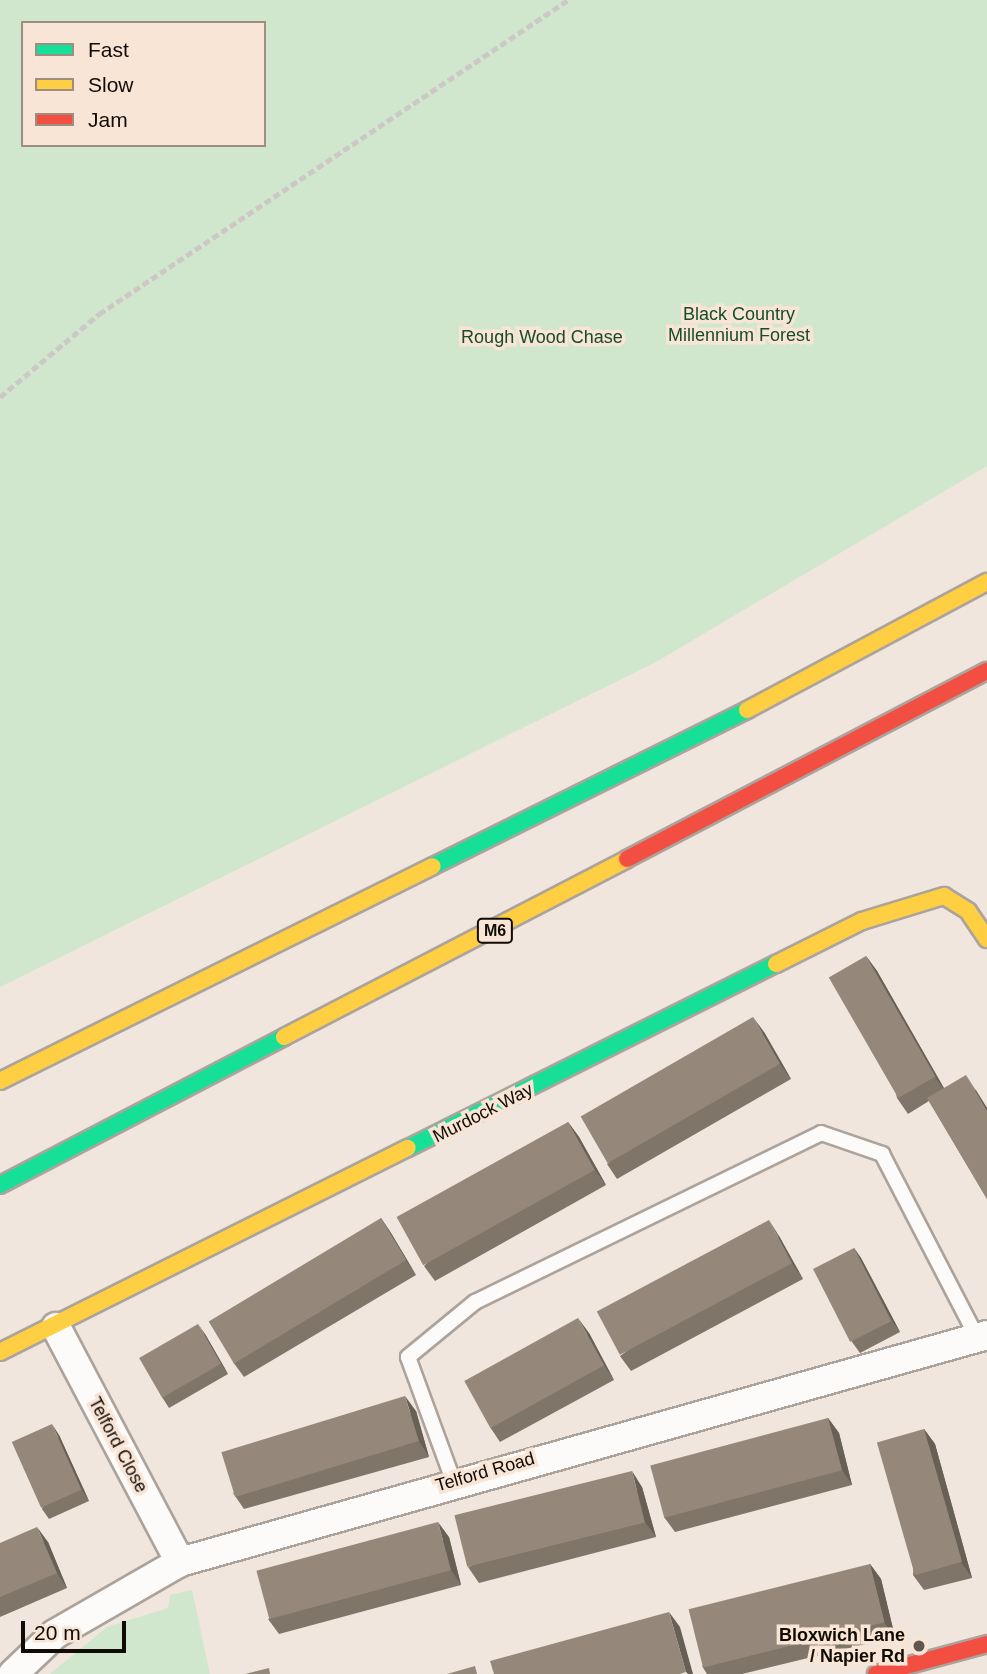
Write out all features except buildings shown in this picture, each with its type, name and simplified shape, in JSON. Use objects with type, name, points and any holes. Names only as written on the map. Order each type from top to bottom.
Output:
[{"type":"main road","points":[[0,1081],[857,655],[987,582]]},
{"type":"main road","name":"M6","points":[[0,1185],[987,671]]},
{"type":"main road","name":"Murdock Way","points":[[0,1352],[56,1327],[862,921],[944,896],[968,911],[987,939]]},
{"type":"main road","points":[[876,1674],[987,1644]]},
{"type":"street","name":"Telford Close","points":[[56,1327],[180,1562]]},
{"type":"street","name":"Telford Road","points":[[13,1674],[55,1633],[180,1562],[453,1480],[982,1336]]},
{"type":"lane","points":[[453,1480],[408,1357],[475,1302],[821,1133],[882,1154],[982,1336]]},
{"type":"path","points":[[0,397],[99,314],[568,0]]},
{"type":"green space","name":"Black Country Millennium Forest","points":[[0,0],[987,0],[987,466],[656,662],[0,987]]},
{"type":"green space","points":[[192,1590],[210,1674],[50,1674],[107,1627],[168,1608],[170,1595]]},
{"type":"traffic: fast","points":[[433,866],[747,710]]},
{"type":"traffic: fast","points":[[408,1148],[776,964]]},
{"type":"traffic: fast","points":[[0,1185],[284,1037]]},
{"type":"traffic: slow","points":[[747,710],[987,582]]},
{"type":"traffic: slow","points":[[284,1037],[627,859]]},
{"type":"traffic: slow","points":[[0,1081],[433,866]]},
{"type":"traffic: slow","points":[[776,964],[862,921],[944,896],[968,911],[987,939]]},
{"type":"traffic: slow","points":[[0,1352],[408,1148]]},
{"type":"traffic: jam","points":[[627,859],[987,671]]},
{"type":"traffic: jam","points":[[876,1674],[987,1644]]},
{"type":"place","name":"Bloxwich Lane / Napier Rd","points":[[919,1646]]},
{"type":"park label","name":"Rough Wood Chase","points":[[542,337]]}]
